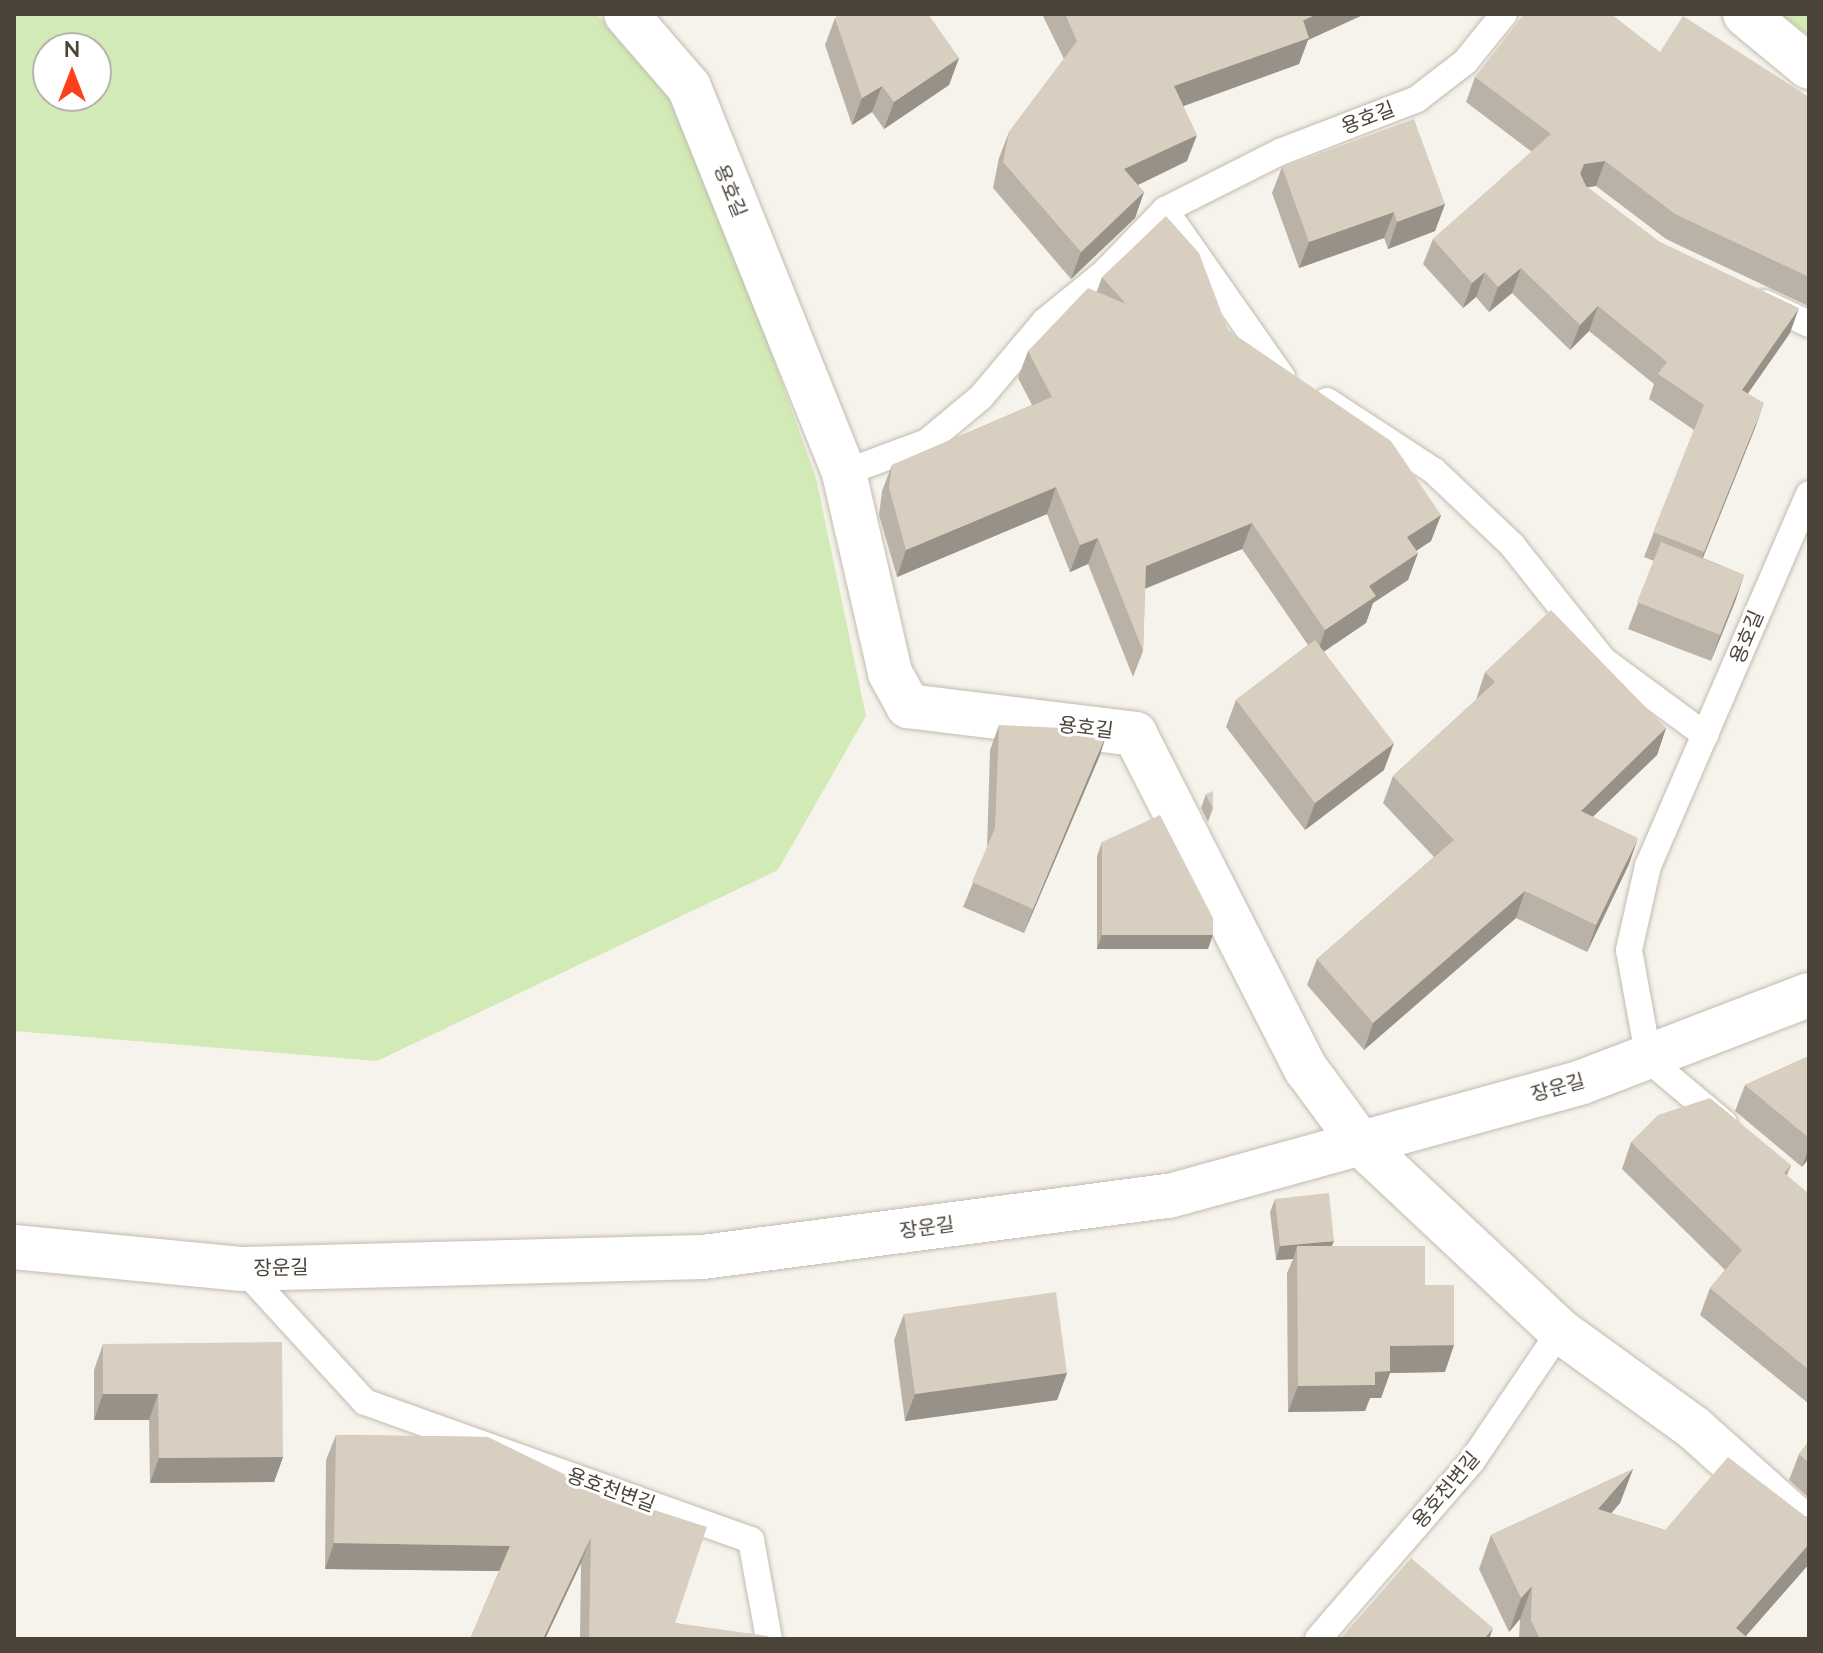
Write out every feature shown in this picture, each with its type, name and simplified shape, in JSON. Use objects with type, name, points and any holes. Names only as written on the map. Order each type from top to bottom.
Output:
[{"type":"street","name":"용호길","points":[[626,14],[689,87],[844,473],[890,673],[908,706],[1135,734],[1306,1069],[1361,1144]]},
{"type":"street","points":[[1745,14],[1809,67]]},
{"type":"street","name":"장운길","points":[[14,1247],[243,1269],[703,1257],[1169,1196],[1649,1060],[1809,995]]},
{"type":"street","points":[[1361,1144],[1560,1331],[1694,1428],[1809,1531]]},
{"type":"lane","name":"용호길","points":[[844,473],[927,442],[981,397],[1045,321],[1104,273],[1165,210],[1280,152],[1417,99],[1465,62],[1504,14]]},
{"type":"lane","points":[[1165,210],[1274,373],[1371,426],[1434,471],[1512,545],[1603,660],[1705,735]]},
{"type":"lane","points":[[1744,293],[1809,324]]},
{"type":"lane","name":"용호길","points":[[1649,1060],[1629,950],[1648,866],[1809,494]]},
{"type":"lane","points":[[1649,1060],[1740,1137]]},
{"type":"lane","name":"용호천변길","points":[[243,1269],[365,1402],[751,1540],[769,1639]]},
{"type":"lane","name":"용호천변길","points":[[1318,1639],[1472,1461],[1560,1331]]},
{"type":"green space","points":[[14,14],[596,14],[680,98],[816,478],[866,716],[778,870],[377,1061],[14,1031]]},
{"type":"green space","points":[[1780,14],[1809,14],[1809,36]]},
{"type":"building","points":[[840,14],[928,14],[959,58],[894,102],[882,86],[862,98],[835,18]]},
{"type":"building","points":[[1065,14],[1317,14],[1303,20],[1309,38],[1174,86],[1197,135],[1124,169],[1144,192],[1081,252],[1003,162],[1009,132],[1077,41]]},
{"type":"building","points":[[1524,14],[1611,14],[1660,52],[1683,16],[1809,97],[1809,277],[1675,214],[1605,161],[1584,164],[1580,173],[1586,186],[1658,241],[1799,308],[1742,390],[1764,403],[1704,552],[1653,532],[1704,405],[1658,374],[1667,362],[1598,306],[1580,325],[1521,268],[1498,287],[1485,272],[1472,283],[1433,239],[1551,134],[1475,77]]},
{"type":"building","points":[[1414,119],[1445,204],[1397,222],[1394,212],[1309,242],[1282,167]]},
{"type":"building","points":[[1166,216],[1199,253],[1228,330],[1391,441],[1441,515],[1407,537],[1418,553],[1369,586],[1376,596],[1325,630],[1252,523],[1146,566],[1143,651],[1098,538],[1080,545],[1056,487],[906,550],[889,488],[892,465],[1052,397],[1028,351],[1088,288],[1126,304],[1102,277]]},
{"type":"building","points":[[1661,542],[1744,575],[1720,635],[1637,602]]},
{"type":"building","points":[[1551,610],[1666,728],[1581,811],[1638,838],[1596,925],[1525,891],[1373,1023],[1317,959],[1454,840],[1393,776],[1495,682],[1485,672]]},
{"type":"building","points":[[1315,640],[1394,743],[1315,803],[1236,700]]},
{"type":"building","points":[[999,725],[1108,730],[1033,909],[972,882],[995,828]]},
{"type":"building","points":[[1213,791],[1213,808],[1206,794]]},
{"type":"building","points":[[1160,815],[1213,918],[1213,935],[1102,935],[1102,842]]},
{"type":"building","points":[[1809,1056],[1809,1138],[1745,1085]]},
{"type":"building","points":[[1710,1098],[1791,1165],[1784,1173],[1809,1194],[1809,1370],[1710,1288],[1742,1250],[1631,1142],[1658,1115]]},
{"type":"building","points":[[1329,1193],[1334,1241],[1280,1246],[1275,1199]]},
{"type":"building","points":[[1297,1246],[1425,1246],[1425,1285],[1454,1285],[1454,1345],[1390,1346],[1390,1371],[1375,1372],[1375,1385],[1298,1386]]},
{"type":"building","points":[[1056,1292],[1067,1373],[915,1394],[904,1314]]},
{"type":"building","points":[[282,1342],[283,1457],[159,1458],[158,1394],[103,1394],[103,1344]]},
{"type":"building","points":[[336,1435],[488,1437],[605,1494],[707,1527],[675,1623],[768,1636],[767,1639],[589,1639],[591,1537],[543,1639],[470,1639],[510,1546],[334,1543]]},
{"type":"building","points":[[1809,1441],[1809,1463],[1799,1454]]},
{"type":"building","points":[[1728,1457],[1809,1517],[1809,1544],[1736,1628],[1749,1639],[1540,1639],[1531,1620],[1532,1586],[1521,1598],[1491,1535],[1633,1469],[1598,1509],[1665,1530]]},
{"type":"building","points":[[1411,1558],[1493,1628],[1484,1639],[1340,1639]]}]
